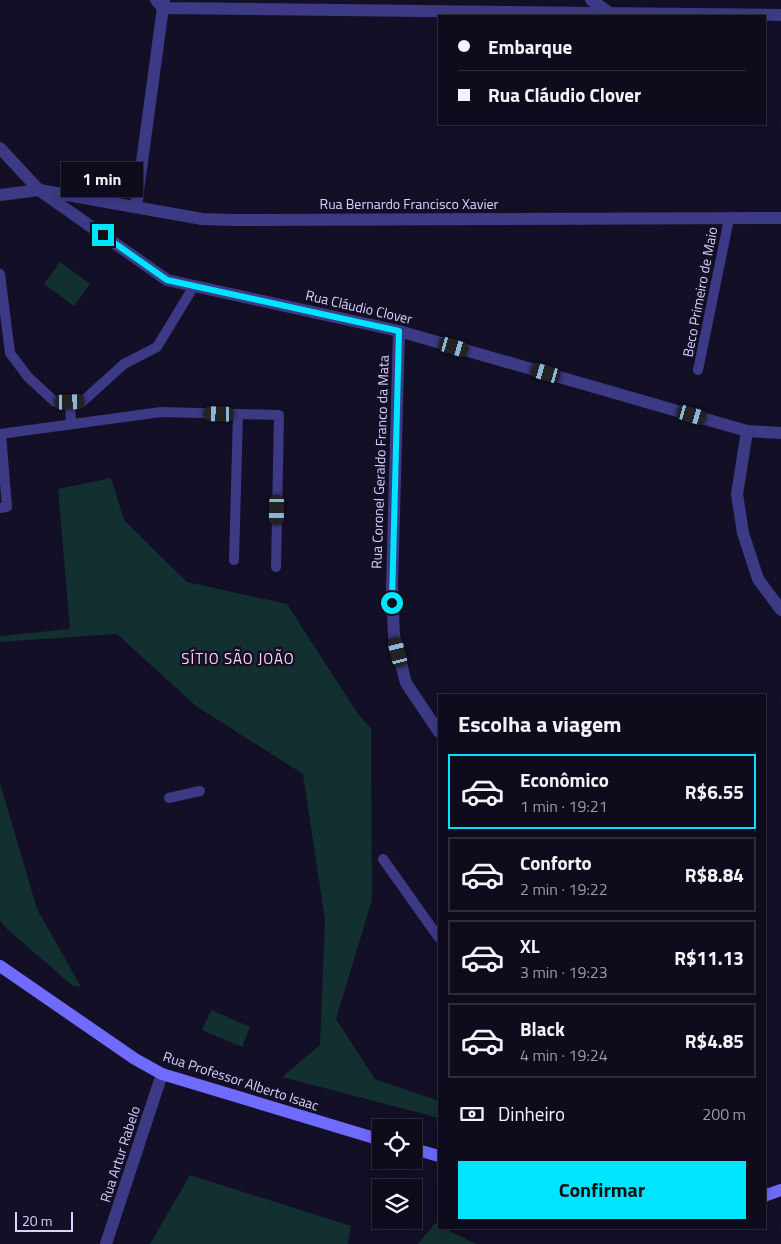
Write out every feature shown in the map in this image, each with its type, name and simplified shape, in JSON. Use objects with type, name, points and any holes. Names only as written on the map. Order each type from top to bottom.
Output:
[{"type":"main road","name":"Rua Professor Alberto Isaac","points":[[0,966],[135,1059],[162,1074],[372,1137]]},
{"type":"main road","points":[[422,1151],[438,1156]]},
{"type":"main road","points":[[766,1195],[781,1190]]},
{"type":"street","points":[[591,0],[610,13]]},
{"type":"street","points":[[136,206],[161,3],[781,15]]},
{"type":"street","name":"Rua Cláudio Clover","points":[[0,148],[39,190],[167,280],[399,331],[747,431],[781,433]]},
{"type":"street","name":"Rua Bernardo Francisco Xavier","points":[[0,195],[39,190],[202,219],[233,220],[781,218]]},
{"type":"street","name":"Rua Coronel Geraldo Franco da Mata","points":[[399,331],[392,587],[394,636],[406,683],[438,731]]},
{"type":"street","points":[[747,431],[737,494],[743,534],[758,579],[781,610]]},
{"type":"street","name":"Rua Artur Rabelo","points":[[106,1244],[162,1074]]},
{"type":"lane","name":"Beco Primeiro de Maio","points":[[698,370],[729,219]]},
{"type":"lane","points":[[0,274],[10,353],[28,377],[55,402],[82,402],[124,364],[157,347],[194,286]]},
{"type":"lane","points":[[70,402],[71,424]]},
{"type":"lane","points":[[0,508],[8,507],[2,462],[1,434],[161,412],[278,415],[276,567]]},
{"type":"lane","points":[[234,560],[238,414]]},
{"type":"lane","points":[[169,798],[200,791]]},
{"type":"lane","points":[[383,859],[438,937]]},
{"type":"green space","points":[[60,262],[90,284],[74,306],[44,284]]},
{"type":"green space","points":[[111,478],[124,520],[187,582],[287,604],[356,711],[371,729],[372,900],[336,1019],[375,1079],[438,1101],[438,1118],[282,1077],[320,1045],[325,920],[303,774],[196,706],[117,634],[0,642],[0,636],[70,629],[58,489]]},
{"type":"green space","points":[[0,783],[37,909],[81,987],[73,986],[0,921]]},
{"type":"green space","points":[[211,1010],[250,1027],[242,1047],[202,1030]]},
{"type":"green space","points":[[190,1175],[351,1226],[348,1244],[150,1244]]},
{"type":"green space","points":[[435,1223],[438,1224],[438,1229],[445,1229],[477,1244],[418,1244]]},
{"type":"district","name":"SÍTIO SÃO JOÃO","points":[[238,659]]},
{"type":"route","points":[[103,235],[167,280],[399,331],[392,603]]}]
